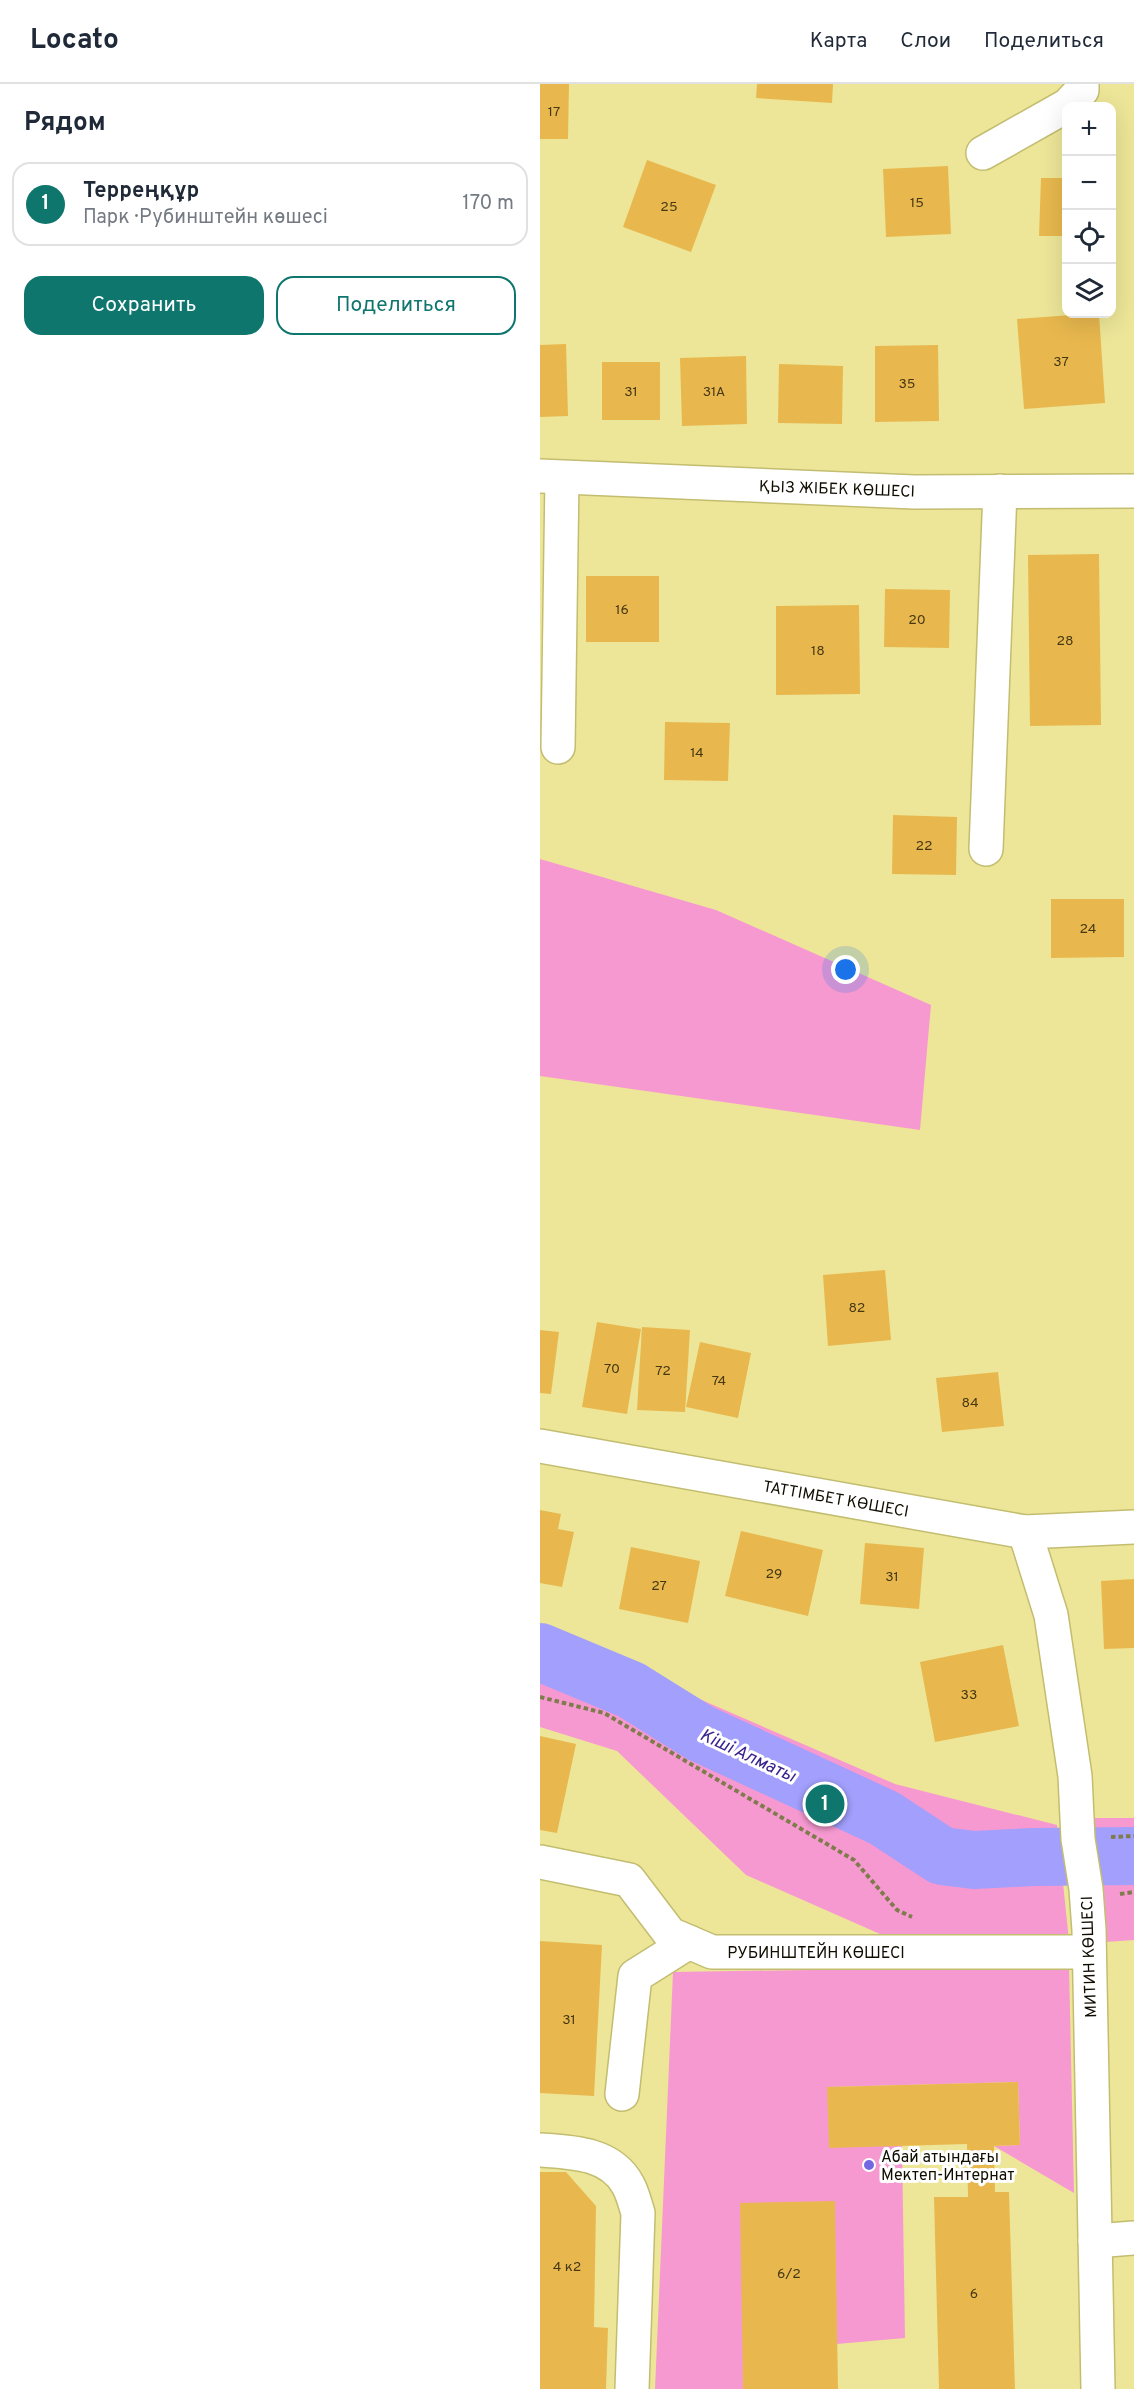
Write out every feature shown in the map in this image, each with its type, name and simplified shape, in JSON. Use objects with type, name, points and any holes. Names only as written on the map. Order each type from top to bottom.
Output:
[{"type":"street","points":[[983,153],[1068,105],[1082,90],[1083,84]]},
{"type":"street","points":[[551,477],[558,747]]},
{"type":"street","name":"ҚЫЗ ЖІБЕК КӨШЕСІ","points":[[551,477],[914,492],[1134,490]]},
{"type":"street","points":[[986,849],[1000,491]]},
{"type":"street","name":"ТАТТІМБЕТ КӨШЕСІ","points":[[540,1446],[1025,1532],[1134,1527]]},
{"type":"street","name":"МИТИН КӨШЕСІ","points":[[1025,1532],[1051,1615],[1075,1776],[1078,1839],[1086,1889],[1098,2389]]},
{"type":"street","name":"РУБИНШТЕЙН КӨШЕСІ","points":[[540,1862],[629,1880],[670,1934],[712,1952],[1089,1952]]},
{"type":"street","points":[[622,2094],[635,1977],[689,1942]]},
{"type":"street","points":[[540,2150],[593,2156],[614,2167],[628,2185],[638,2213],[633,2389]]},
{"type":"street","points":[[1095,2241],[1134,2238]]},
{"type":"path","points":[[540,1697],[604,1713],[854,1860],[897,1910],[916,1920]]},
{"type":"shaded area","points":[[540,859],[716,910],[931,1005],[920,1130],[540,1076]]},
{"type":"shaded area","points":[[540,1633],[568,1642],[895,1784],[1057,1825],[1069,1941],[880,1934],[746,1875],[617,1751],[540,1727]]},
{"type":"shaded area","points":[[1094,1818],[1134,1818],[1134,1940],[1106,1942]]},
{"type":"shaded area","name":"Абай атындағы Мектеп-Интернат","points":[[1069,1966],[1074,2193],[994,2146],[1020,2145],[1018,2082],[828,2087],[902,2146],[905,2338],[837,2344],[743,2389],[655,2389],[673,1972]]},
{"type":"building","points":[[540,84],[569,84],[568,139],[540,139]]},
{"type":"building","points":[[757,84],[833,84],[832,103],[756,98]]},
{"type":"building","points":[[647,160],[716,185],[691,252],[623,227]]},
{"type":"building","points":[[948,166],[951,234],[886,237],[883,169]]},
{"type":"building","points":[[1041,178],[1062,178],[1062,236],[1039,236]]},
{"type":"building","points":[[1062,316],[1062,318],[1099,318],[1105,403],[1024,409],[1017,319]]},
{"type":"building","points":[[566,344],[568,416],[540,417],[540,345]]},
{"type":"building","points":[[938,345],[939,421],[875,422],[875,346]]},
{"type":"building","points":[[746,356],[747,424],[682,426],[680,358]]},
{"type":"building","points":[[602,362],[660,362],[660,420],[602,420]]},
{"type":"building","points":[[779,364],[843,366],[842,424],[778,423]]},
{"type":"building","points":[[1099,554],[1101,725],[1030,726],[1028,555]]},
{"type":"building","points":[[586,576],[659,576],[659,642],[586,642]]},
{"type":"building","points":[[885,589],[950,590],[949,648],[884,647]]},
{"type":"building","points":[[859,605],[860,694],[776,695],[776,606]]},
{"type":"building","points":[[665,722],[730,723],[728,781],[664,780]]},
{"type":"building","points":[[893,815],[957,817],[956,875],[892,874]]},
{"type":"building","points":[[1051,899],[1124,899],[1124,957],[1051,958]]},
{"type":"building","points":[[885,1270],[891,1340],[828,1346],[823,1275]]},
{"type":"building","points":[[597,1322],[641,1329],[627,1414],[582,1407]]},
{"type":"building","points":[[642,1327],[690,1330],[685,1412],[637,1410]]},
{"type":"building","points":[[540,1330],[559,1332],[551,1394],[540,1393]]},
{"type":"building","points":[[700,1342],[751,1353],[738,1418],[686,1407]]},
{"type":"building","points":[[998,1372],[1004,1426],[942,1432],[936,1378]]},
{"type":"building","points":[[540,1510],[561,1514],[558,1529],[574,1532],[562,1587],[540,1583]]},
{"type":"building","points":[[741,1531],[823,1550],[808,1616],[725,1596]]},
{"type":"building","points":[[865,1543],[924,1548],[919,1609],[860,1604]]},
{"type":"building","points":[[631,1547],[700,1561],[688,1623],[619,1609]]},
{"type":"building","points":[[1134,1579],[1134,1648],[1104,1649],[1101,1581]]},
{"type":"building","points":[[1003,1645],[1019,1726],[935,1742],[920,1662]]},
{"type":"building","points":[[540,1736],[576,1744],[557,1833],[540,1830]]},
{"type":"building","points":[[540,1941],[602,1945],[594,2096],[540,2093]]},
{"type":"building","points":[[1018,2082],[1020,2145],[994,2146],[995,2192],[1009,2192],[1015,2389],[939,2389],[934,2197],[968,2197],[967,2144],[829,2148],[827,2087]]},
{"type":"building","points":[[540,2172],[566,2172],[596,2206],[594,2327],[608,2328],[606,2389],[540,2389]]},
{"type":"building","points":[[835,2201],[838,2389],[743,2389],[740,2203]]},
{"type":"waterway","name":"Кіші Алматы","points":[[540,1652],[631,1690],[700,1733],[884,1818],[942,1856],[974,1860],[1134,1856]]},
{"type":"place","name":"Терреңқұр","points":[[825,1804]]},
{"type":"place","name":"Абай атындағы Мектеп-Интернат","points":[[869,2165]]}]
